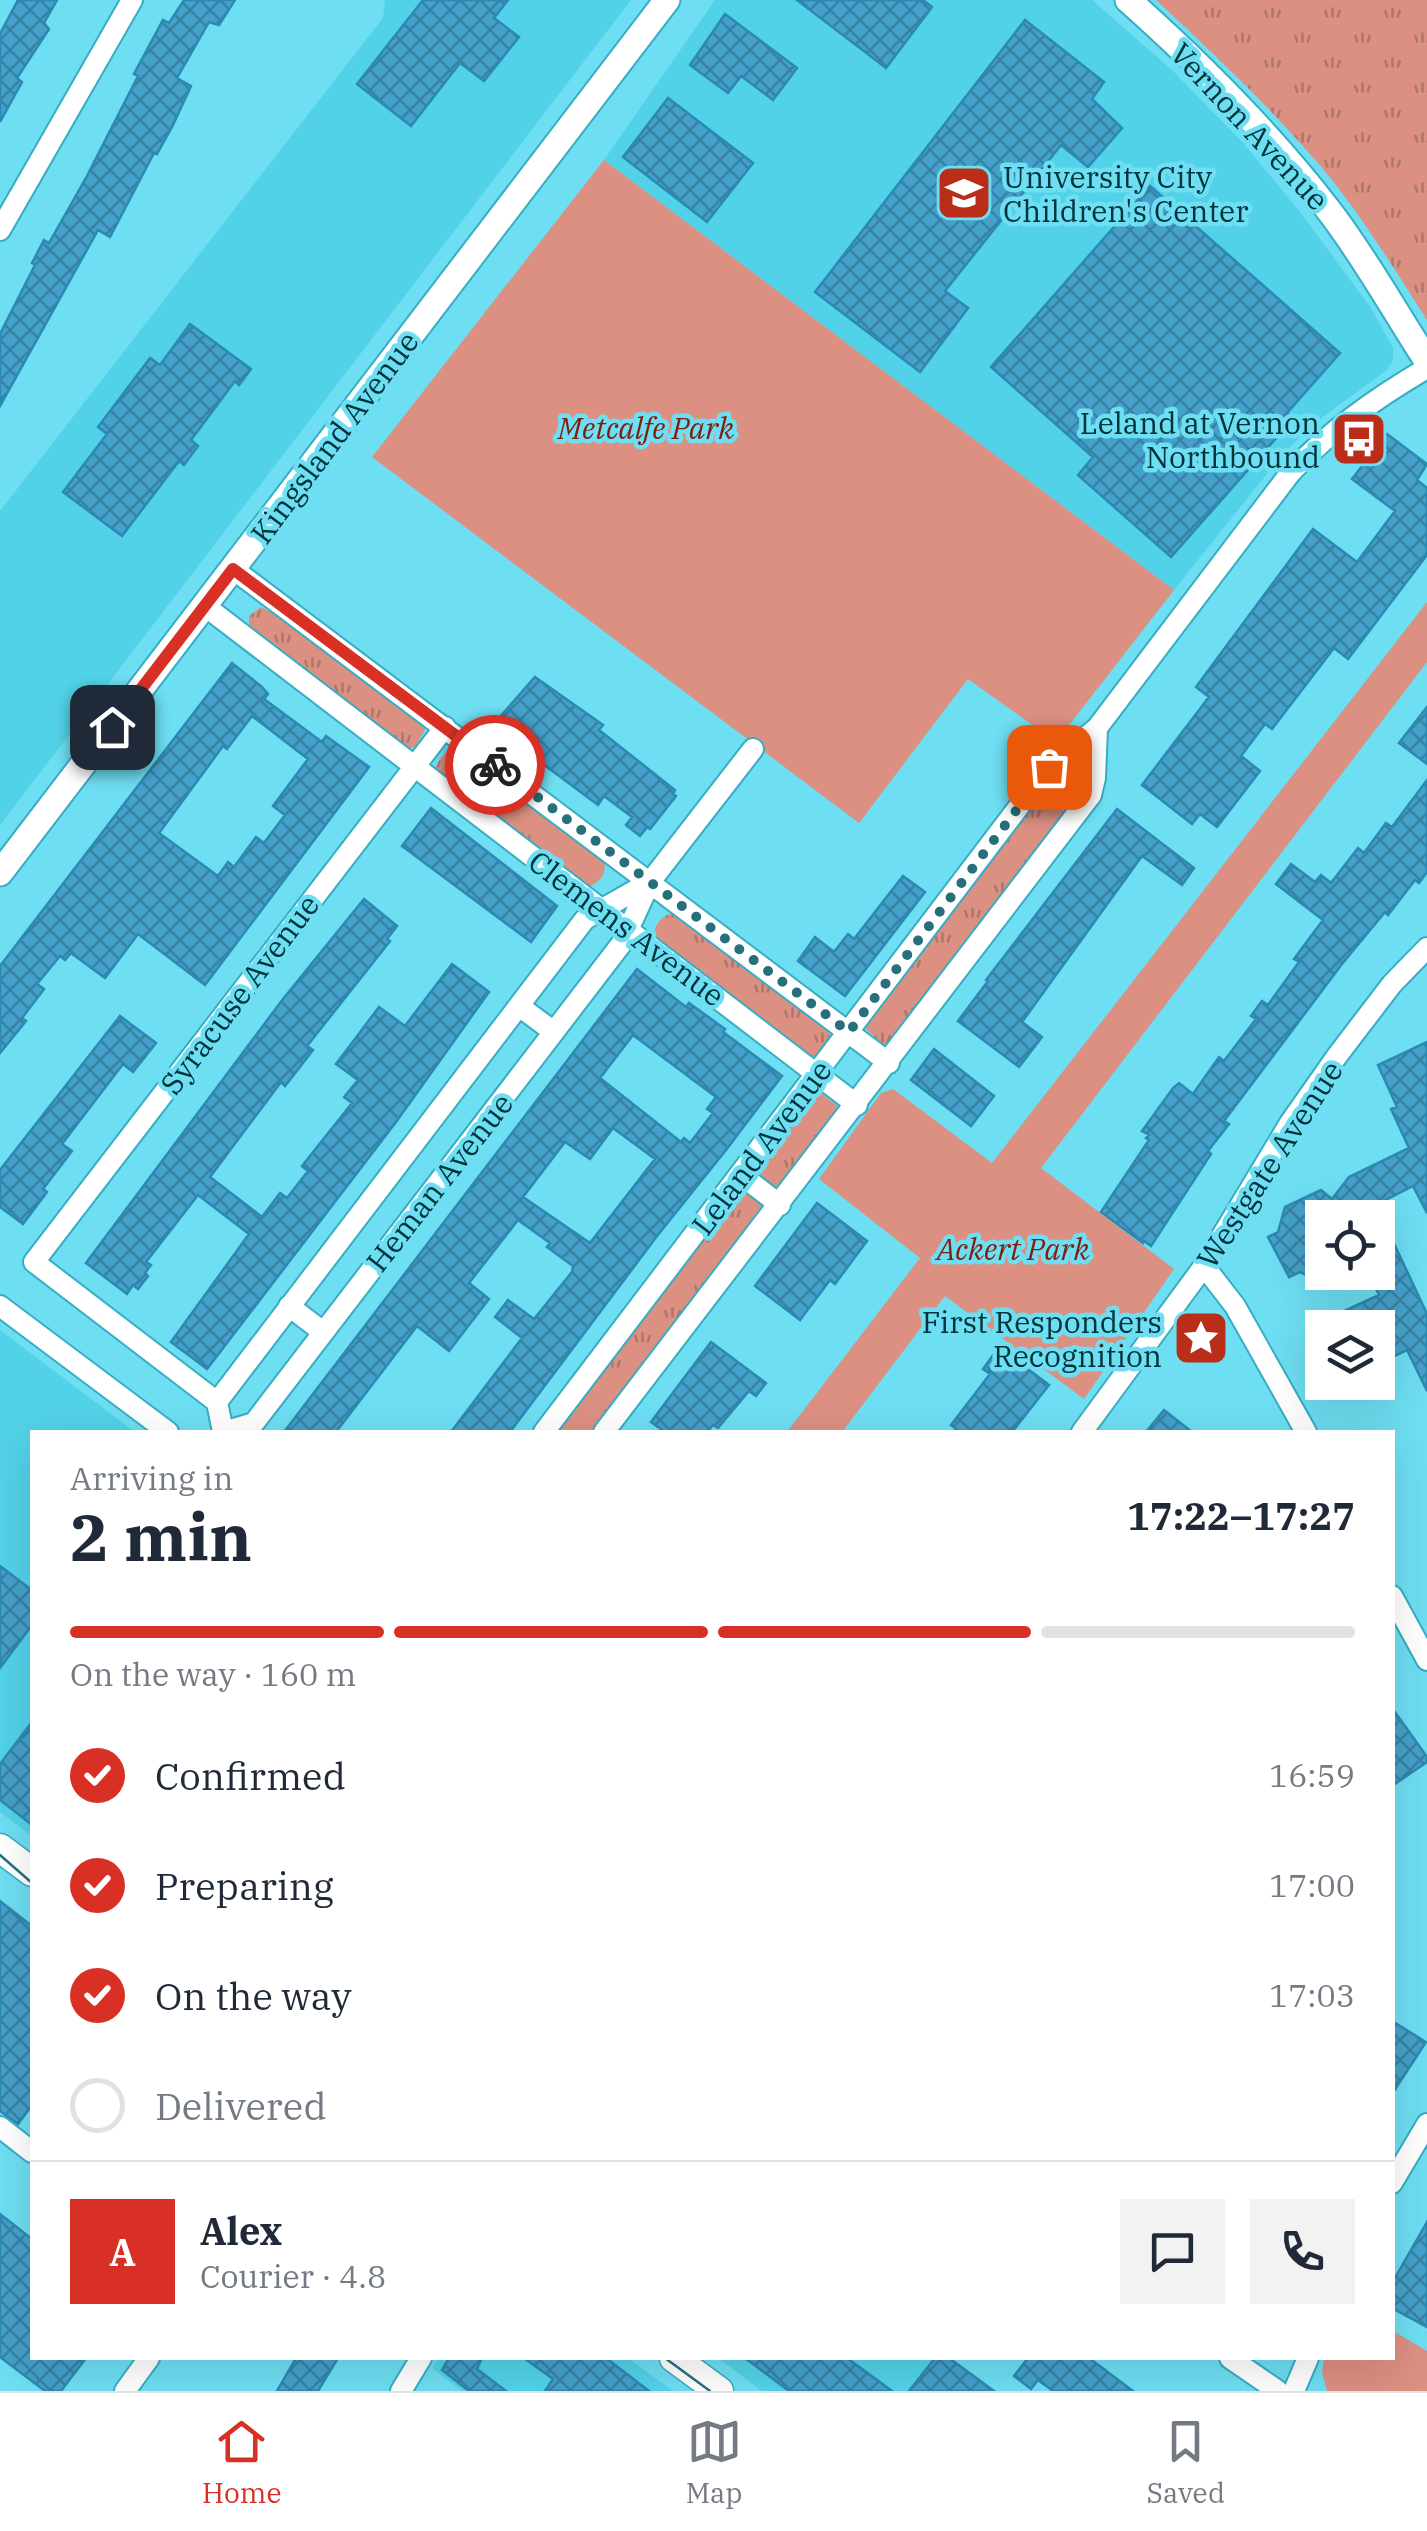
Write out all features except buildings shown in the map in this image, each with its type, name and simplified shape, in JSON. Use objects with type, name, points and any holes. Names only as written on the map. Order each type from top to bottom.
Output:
[{"type":"main road","points":[[0,1848],[30,1870]]},
{"type":"main road","points":[[677,2360],[719,2391]]},
{"type":"street","points":[[0,230],[132,0]]},
{"type":"street","name":"Kingsland Avenue","points":[[0,873],[668,0]]},
{"type":"street","name":"Vernon Avenue","points":[[1128,0],[1219,85],[1299,174],[1332,215],[1427,364]]},
{"type":"street","name":"Leland Avenue","points":[[546,1430],[1049,767],[1097,728],[1291,472],[1321,440],[1368,402],[1427,364]]},
{"type":"street","name":"Clemens Avenue","points":[[233,569],[889,1063]]},
{"type":"street","name":"Clemens Avenue","points":[[205,606],[857,1105]]},
{"type":"street","name":"Syracuse Avenue","points":[[217,1402],[34,1262],[445,726]]},
{"type":"street","name":"Leland Avenue","points":[[606,1430],[1091,795],[1097,728]]},
{"type":"street","name":"Heman Avenue","points":[[230,1430],[254,1423],[622,943],[650,882],[754,749]]},
{"type":"street","name":"Heman Avenue","points":[[217,1402],[585,919],[650,882]]},
{"type":"street","name":"Westgate Avenue","points":[[1083,1430],[1204,1266],[1290,1123],[1392,984],[1427,948]]},
{"type":"street","points":[[519,1006],[554,1032]]},
{"type":"street","points":[[740,1174],[780,1205]]},
{"type":"street","points":[[1204,1266],[1235,1306],[1305,1430]]},
{"type":"street","points":[[0,1306],[165,1430]]},
{"type":"street","points":[[290,1306],[323,1332]]},
{"type":"street","points":[[217,1402],[223,1430]]},
{"type":"street","points":[[1395,1601],[1427,1660]]},
{"type":"street","points":[[1395,2177],[1427,2124]]},
{"type":"street","points":[[0,2127],[30,2147]]},
{"type":"street","points":[[124,2391],[147,2360]]},
{"type":"street","points":[[401,2391],[420,2360]]},
{"type":"street","points":[[1233,2360],[1278,2391]]},
{"type":"street","points":[[1294,2391],[1307,2360]]},
{"type":"shaded area","points":[[385,0],[631,0],[0,825],[0,511],[383,18]]},
{"type":"shaded area","points":[[715,0],[1092,0],[1173,71],[1244,144],[1371,308],[1393,348],[1393,360],[1387,370],[1313,424],[1282,455],[1174,590],[604,160]]},
{"type":"shaded area","points":[[0,1330],[132,1430],[30,1430],[30,1834],[0,1812]]},
{"type":"shaded area","points":[[437,2360],[631,2360],[673,2391],[462,2391],[432,2368]]},
{"type":"shaded area","points":[[721,2360],[954,2360],[995,2391],[762,2391]]},
{"type":"green space","points":[[1156,0],[1427,0],[1427,320],[1362,220],[1318,163],[1260,100]]},
{"type":"green space","name":"Metcalfe Park","points":[[604,160],[1174,590],[1056,742],[968,679],[859,823],[372,457]]},
{"type":"green space","name":"Ackert Park","points":[[1427,602],[1427,662],[1041,1168],[1174,1269],[1084,1399],[945,1296],[844,1430],[789,1430],[920,1258],[819,1179],[881,1093],[893,1089],[992,1163]]},
{"type":"green space","points":[[261,607],[291,624],[422,723],[425,729],[416,746],[405,750],[291,664],[249,627],[249,616]]},
{"type":"green space","points":[[461,751],[604,861],[599,880],[587,887],[440,775],[436,767],[444,754]]},
{"type":"green space","points":[[1060,776],[1077,782],[1080,797],[890,1045],[883,1044],[866,1029],[868,1023],[1053,779]]},
{"type":"green space","points":[[669,914],[677,915],[827,1029],[830,1035],[817,1057],[807,1055],[658,941],[654,935],[657,925]]},
{"type":"green space","points":[[821,1093],[841,1109],[780,1186],[773,1187],[759,1177],[765,1158],[793,1120]]},
{"type":"green space","points":[[741,1192],[756,1197],[764,1210],[599,1430],[556,1430]]},
{"type":"green space","points":[[1395,2332],[1427,2351],[1427,2391],[1327,2391],[1324,2360],[1395,2360]]},
{"type":"tram line","points":[[0,1855],[30,1881]]},
{"type":"tram line","points":[[668,2360],[710,2391]]},
{"type":"way so far","points":[[495,765],[849,1032],[1049,767]]},
{"type":"place","name":"University City Children's Center","points":[[964,193]]},
{"type":"place","name":"Leland at Vernon Northbound","points":[[1359,439]]},
{"type":"place","name":"First Responders Recognition","points":[[1201,1338]]},
{"type":"route","points":[[112,727],[233,569],[495,765]]}]
